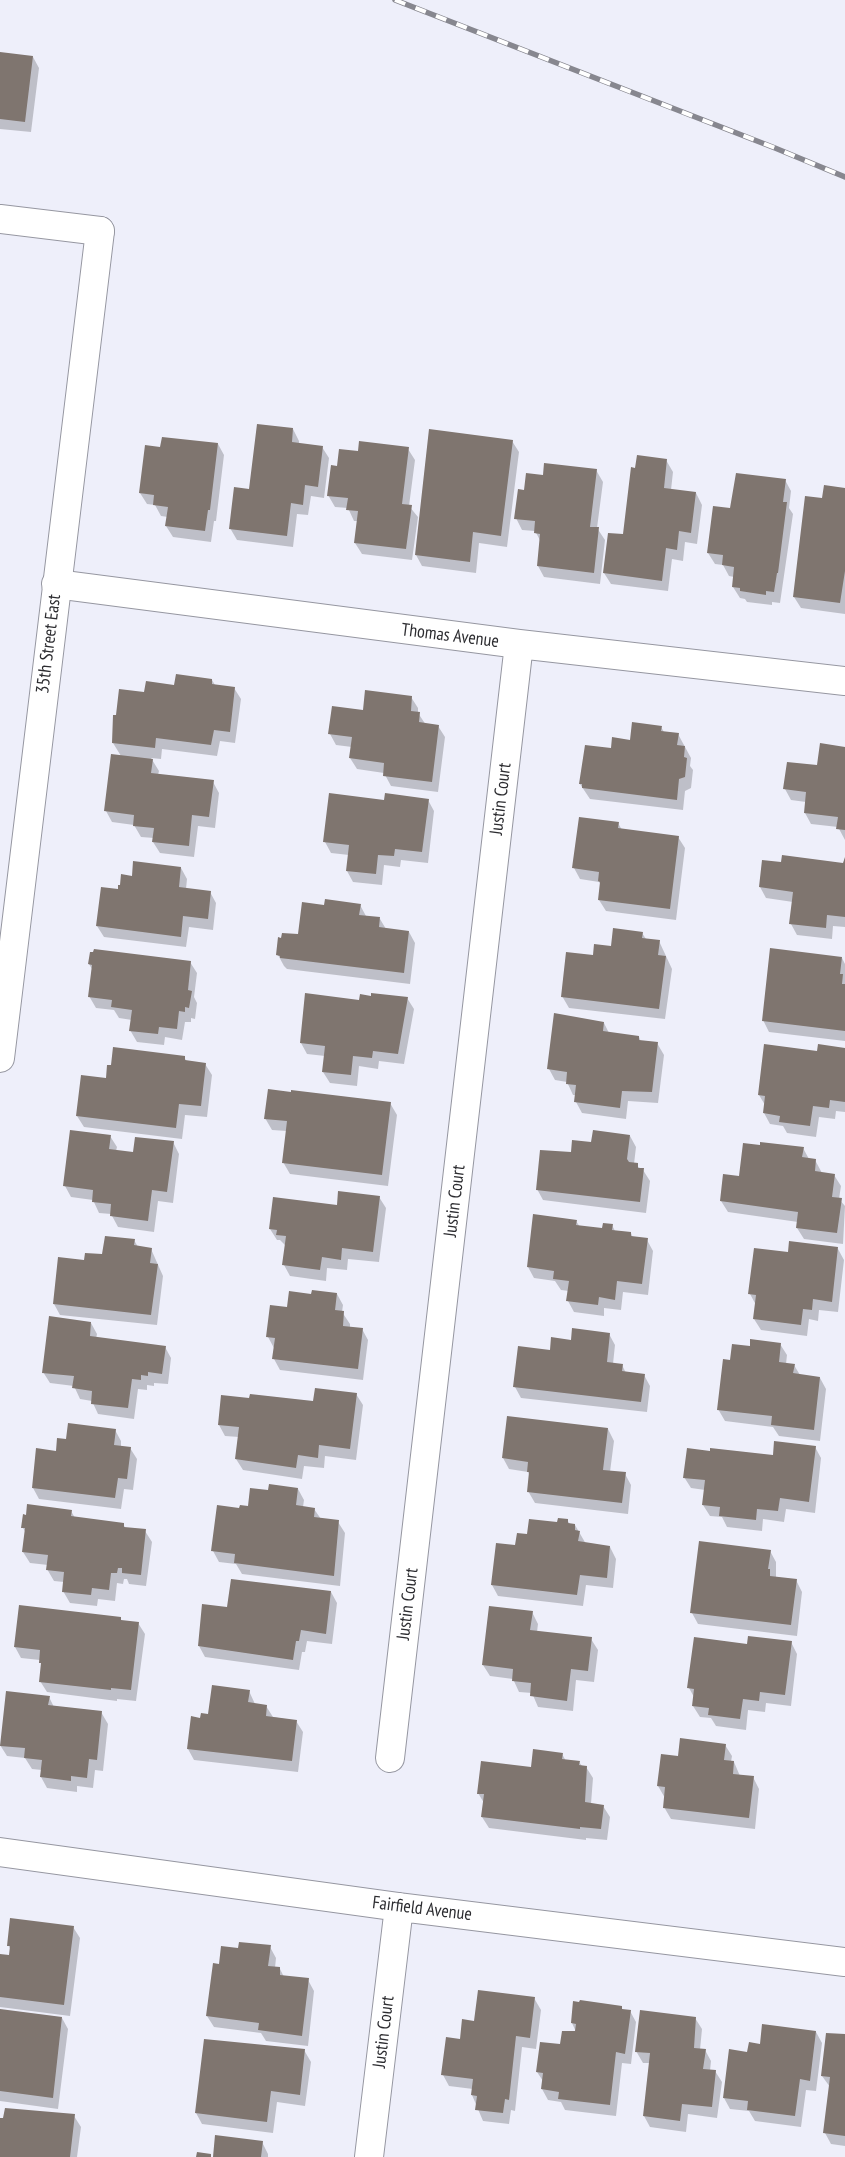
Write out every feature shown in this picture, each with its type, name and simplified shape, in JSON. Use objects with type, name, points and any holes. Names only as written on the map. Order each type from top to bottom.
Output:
[{"type":"street","name":"35th Street East","points":[[0,219],[100,231],[0,1058]]},
{"type":"street","name":"Thomas Avenue","points":[[56,584],[519,644],[845,681]]},
{"type":"street","name":"Justin Court","points":[[390,1758],[519,644]]},
{"type":"street","name":"Fairfield Avenue","points":[[0,1852],[399,1907],[845,1962]]},
{"type":"street","name":"Justin Court","points":[[370,2157],[399,1907]]},
{"type":"building","points":[[0,52],[33,56],[25,122],[0,119]]},
{"type":"building","points":[[257,424],[293,428],[292,442],[323,446],[318,487],[305,485],[303,505],[291,503],[287,536],[229,529],[234,487],[249,489]]},
{"type":"building","points":[[429,429],[513,440],[501,536],[473,532],[470,562],[415,555]]},
{"type":"building","points":[[162,437],[218,443],[210,510],[208,510],[205,531],[165,526],[168,507],[153,505],[154,495],[139,493],[145,445],[160,447]]},
{"type":"building","points":[[359,441],[409,447],[402,504],[412,505],[406,549],[354,543],[358,511],[346,510],[348,498],[327,496],[331,465],[337,466],[339,449],[358,451]]},
{"type":"building","points":[[637,455],[667,459],[664,488],[696,492],[691,533],[679,531],[677,550],[666,548],[662,581],[603,573],[608,533],[623,534],[631,467],[635,468]]},
{"type":"building","points":[[544,463],[597,469],[590,527],[599,527],[594,573],[537,566],[540,534],[534,533],[535,521],[514,519],[518,489],[524,490],[526,473],[543,475]]},
{"type":"building","points":[[736,473],[786,479],[783,502],[787,502],[778,573],[774,592],[766,591],[766,595],[740,591],[740,588],[732,587],[734,567],[722,565],[723,555],[707,553],[713,506],[730,508]]},
{"type":"building","points":[[824,485],[845,488],[845,571],[840,603],[793,597],[805,496],[822,498]]},
{"type":"building","points":[[176,674],[212,679],[212,684],[235,687],[230,732],[214,730],[211,745],[156,738],[155,748],[112,743],[113,715],[116,715],[119,689],[144,692],[146,681],[174,685]]},
{"type":"building","points":[[365,690],[412,696],[411,711],[420,712],[419,722],[439,725],[432,782],[383,776],[384,763],[349,758],[352,737],[328,734],[332,706],[363,710]]},
{"type":"building","points":[[632,722],[662,726],[661,731],[679,733],[677,745],[685,746],[684,757],[687,758],[685,777],[679,779],[677,800],[582,788],[582,784],[579,784],[585,745],[611,748],[612,737],[630,740]]},
{"type":"building","points":[[820,743],[845,747],[845,830],[836,829],[838,817],[804,813],[806,792],[783,789],[787,762],[817,765]]},
{"type":"building","points":[[111,754],[153,759],[151,773],[214,780],[209,817],[192,815],[189,846],[152,842],[154,828],[133,826],[134,815],[104,811]]},
{"type":"building","points":[[329,793],[384,800],[385,793],[429,799],[422,852],[395,849],[394,856],[378,855],[376,874],[346,871],[349,845],[323,842]]},
{"type":"building","points":[[579,817],[619,822],[618,828],[679,836],[670,909],[598,900],[599,872],[572,868]]},
{"type":"building","points":[[782,855],[843,863],[845,857],[845,917],[827,915],[826,928],[789,924],[793,892],[759,887],[762,860],[781,862]]},
{"type":"building","points":[[133,861],[181,867],[179,887],[211,891],[208,919],[183,916],[181,937],[96,926],[101,887],[118,889],[121,874],[132,876]]},
{"type":"building","points":[[325,899],[361,904],[359,915],[380,917],[379,927],[409,931],[404,973],[280,958],[280,956],[276,955],[278,937],[281,938],[282,933],[298,934],[302,902],[324,905]]},
{"type":"building","points":[[613,928],[643,932],[642,938],[660,940],[658,955],[666,956],[659,1009],[561,997],[566,952],[593,955],[594,944],[611,946]]},
{"type":"building","points":[[770,948],[842,957],[840,974],[843,974],[842,984],[845,984],[845,1031],[762,1021]]},
{"type":"building","points":[[94,949],[191,961],[188,990],[192,991],[189,1008],[185,1007],[185,1012],[179,1011],[177,1029],[159,1027],[158,1034],[129,1031],[132,1010],[111,1007],[112,1000],[88,997],[92,965],[88,964],[90,952],[93,952]]},
{"type":"building","points":[[305,993],[359,1000],[360,994],[371,996],[371,993],[408,997],[398,1054],[373,1051],[372,1058],[353,1056],[351,1075],[322,1072],[325,1046],[300,1043]]},
{"type":"building","points":[[554,1013],[604,1022],[603,1031],[639,1036],[639,1040],[658,1042],[652,1092],[622,1091],[620,1108],[574,1102],[576,1085],[566,1084],[567,1072],[547,1069]]},
{"type":"building","points":[[764,1044],[817,1051],[818,1044],[845,1048],[845,1102],[830,1100],[829,1108],[813,1106],[810,1126],[779,1122],[780,1116],[763,1113],[765,1096],[758,1095]]},
{"type":"building","points":[[113,1047],[185,1056],[185,1060],[206,1063],[201,1106],[179,1104],[176,1128],[76,1116],[81,1075],[106,1078],[107,1065],[111,1065]]},
{"type":"building","points":[[268,1089],[391,1102],[382,1175],[282,1163],[287,1121],[264,1119]]},
{"type":"building","points":[[70,1130],[111,1135],[109,1149],[133,1152],[135,1137],[174,1141],[167,1192],[152,1190],[148,1221],[110,1216],[111,1204],[92,1202],[93,1190],[63,1186]]},
{"type":"building","points":[[593,1130],[630,1135],[627,1159],[629,1162],[638,1163],[638,1168],[644,1168],[640,1202],[536,1190],[540,1150],[571,1152],[572,1140],[591,1142]]},
{"type":"building","points":[[760,1142],[804,1147],[802,1157],[816,1159],[815,1171],[835,1174],[832,1197],[842,1198],[837,1233],[796,1228],[798,1212],[720,1201],[723,1174],[739,1176],[743,1143],[760,1145]]},
{"type":"building","points":[[338,1191],[380,1196],[373,1252],[342,1248],[341,1260],[322,1257],[320,1270],[282,1265],[286,1236],[276,1235],[277,1230],[269,1229],[273,1197],[337,1205]]},
{"type":"building","points":[[533,1214],[577,1220],[576,1225],[602,1228],[603,1223],[613,1224],[612,1230],[631,1232],[631,1236],[648,1238],[642,1284],[617,1281],[615,1300],[599,1297],[598,1305],[566,1301],[569,1281],[553,1279],[554,1271],[527,1267]]},
{"type":"building","points":[[105,1236],[135,1239],[134,1245],[152,1248],[150,1263],[158,1264],[151,1315],[53,1304],[58,1257],[84,1260],[85,1253],[102,1254]]},
{"type":"building","points":[[789,1241],[838,1247],[832,1302],[813,1299],[812,1310],[803,1309],[801,1325],[753,1319],[756,1295],[748,1294],[754,1248],[788,1252]]},
{"type":"building","points":[[312,1290],[337,1293],[335,1310],[344,1311],[343,1326],[363,1328],[358,1369],[272,1359],[275,1338],[266,1337],[270,1305],[287,1307],[289,1291],[311,1294]]},
{"type":"building","points":[[49,1316],[91,1322],[90,1336],[166,1346],[162,1374],[148,1372],[148,1376],[141,1375],[141,1380],[132,1379],[128,1408],[91,1404],[92,1391],[72,1388],[74,1376],[42,1373]]},
{"type":"building","points":[[572,1328],[610,1333],[607,1362],[623,1364],[622,1371],[645,1374],[641,1402],[513,1387],[518,1346],[550,1350],[551,1337],[571,1340]]},
{"type":"building","points":[[750,1339],[781,1343],[779,1362],[795,1364],[793,1373],[820,1377],[814,1430],[771,1425],[772,1416],[717,1410],[723,1359],[730,1360],[732,1344],[750,1346]]},
{"type":"building","points":[[315,1388],[357,1393],[350,1449],[319,1445],[318,1458],[298,1455],[296,1468],[235,1459],[239,1427],[218,1425],[221,1395],[249,1398],[250,1394],[313,1401]]},
{"type":"building","points":[[507,1416],[608,1428],[603,1470],[626,1472],[622,1503],[527,1492],[528,1462],[502,1458]]},
{"type":"building","points":[[68,1423],[116,1429],[114,1445],[131,1447],[127,1479],[118,1478],[115,1498],[32,1488],[36,1448],[56,1451],[57,1438],[66,1439]]},
{"type":"building","points":[[774,1441],[816,1446],[809,1502],[780,1498],[778,1511],[757,1509],[756,1520],[719,1516],[720,1507],[702,1505],[705,1480],[683,1478],[687,1448],[710,1451],[710,1448],[773,1455]]},
{"type":"building","points":[[269,1484],[298,1488],[296,1505],[315,1508],[314,1517],[339,1520],[334,1576],[234,1563],[235,1554],[211,1551],[217,1505],[239,1508],[240,1505],[248,1506],[250,1488],[268,1490]]},
{"type":"building","points":[[27,1504],[72,1510],[71,1516],[124,1523],[124,1527],[146,1529],[141,1575],[122,1573],[122,1568],[118,1568],[117,1573],[111,1573],[109,1590],[92,1588],[91,1595],[62,1592],[64,1572],[46,1570],[48,1555],[22,1552],[25,1528],[21,1528],[23,1514],[26,1515]]},
{"type":"building","points":[[558,1518],[568,1519],[568,1523],[575,1524],[575,1530],[580,1531],[578,1541],[610,1546],[607,1578],[580,1575],[577,1595],[491,1585],[496,1543],[515,1545],[517,1533],[527,1534],[529,1519],[557,1522]]},
{"type":"building","points":[[699,1541],[771,1550],[768,1569],[770,1569],[770,1576],[797,1579],[791,1625],[690,1613]]},
{"type":"building","points":[[231,1579],[331,1591],[326,1634],[301,1630],[299,1641],[296,1641],[293,1660],[198,1646],[202,1604],[227,1607]]},
{"type":"building","points":[[19,1605],[121,1617],[121,1620],[139,1622],[131,1690],[111,1688],[111,1690],[39,1682],[40,1650],[14,1647]]},
{"type":"building","points":[[489,1606],[533,1611],[530,1630],[592,1637],[588,1671],[571,1669],[567,1701],[530,1696],[531,1683],[512,1681],[513,1669],[482,1665]]},
{"type":"building","points":[[748,1636],[792,1641],[785,1695],[760,1692],[759,1701],[743,1699],[740,1719],[708,1715],[709,1708],[692,1706],[694,1689],[687,1688],[694,1637],[747,1644]]},
{"type":"building","points":[[212,1685],[250,1690],[248,1702],[267,1705],[266,1716],[297,1720],[292,1761],[187,1749],[191,1716],[200,1718],[201,1713],[208,1714]]},
{"type":"building","points":[[6,1691],[50,1696],[48,1705],[102,1711],[97,1760],[89,1759],[87,1778],[71,1776],[71,1781],[40,1777],[42,1760],[24,1758],[25,1748],[0,1746]]},
{"type":"building","points":[[680,1738],[726,1744],[724,1760],[734,1761],[733,1774],[754,1776],[749,1818],[663,1808],[665,1787],[657,1786],[661,1754],[678,1756]]},
{"type":"building","points":[[533,1749],[563,1753],[562,1759],[580,1761],[579,1765],[587,1766],[585,1802],[604,1805],[601,1829],[580,1827],[580,1829],[481,1817],[484,1794],[477,1794],[481,1761],[531,1767]]},
{"type":"building","points":[[10,1918],[74,1926],[64,2005],[0,1997],[0,1954],[9,1955],[10,1946],[7,1946]]},
{"type":"building","points":[[239,1942],[271,1945],[268,1966],[280,1967],[280,1975],[309,1978],[302,2036],[258,2030],[259,2023],[206,2016],[213,1963],[219,1964],[221,1946],[238,1948]]},
{"type":"building","points":[[478,1990],[535,1997],[530,2038],[516,2036],[509,2100],[505,2099],[503,2113],[475,2110],[477,2096],[471,2095],[473,2079],[441,2075],[446,2037],[460,2039],[462,2019],[474,2021]]},
{"type":"building","points":[[580,2000],[622,2006],[622,2009],[631,2010],[625,2054],[616,2052],[610,2105],[558,2099],[559,2092],[541,2089],[543,2073],[536,2072],[540,2042],[560,2044],[562,2031],[575,2031],[576,2024],[571,2023],[573,2001],[579,2002]]},
{"type":"building","points":[[0,2009],[62,2017],[53,2098],[0,2091]]},
{"type":"building","points":[[640,2010],[696,2017],[694,2048],[706,2049],[703,2069],[716,2070],[712,2107],[682,2104],[680,2121],[643,2116],[650,2053],[635,2052]]},
{"type":"building","points":[[762,2024],[816,2031],[810,2081],[800,2079],[795,2116],[747,2110],[748,2101],[723,2098],[729,2049],[747,2052],[749,2042],[760,2044]]},
{"type":"building","points":[[826,2033],[845,2034],[845,2136],[823,2133],[830,2077],[821,2076]]},
{"type":"building","points":[[204,2039],[305,2049],[300,2095],[271,2091],[267,2122],[195,2113]]},
{"type":"building","points":[[5,2108],[75,2114],[70,2157],[0,2157],[0,2118],[3,2118]]},
{"type":"building","points":[[215,2135],[263,2141],[261,2157],[213,2157]]},
{"type":"building","points":[[197,2152],[211,2154],[211,2157],[196,2157]]},
{"type":"railway","points":[[395,0],[845,177]]}]
